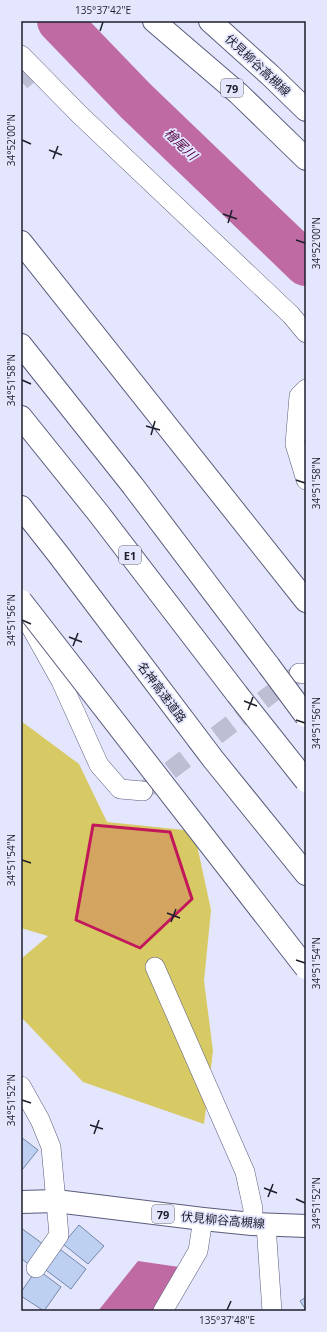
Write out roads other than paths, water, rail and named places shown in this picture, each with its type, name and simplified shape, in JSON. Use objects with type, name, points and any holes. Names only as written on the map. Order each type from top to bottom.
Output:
[{"type":"main road","name":"79","points":[[154,21],[239,94],[306,159]]},
{"type":"main road","name":"伏見柳谷高槻線","points":[[210,21],[306,110]]},
{"type":"main road","points":[[21,242],[306,601]]},
{"type":"main road","points":[[21,344],[133,486],[306,716]]},
{"type":"main road","name":"E1","points":[[21,417],[99,514],[236,694],[306,781]]},
{"type":"main road","name":"名神高速道路","points":[[21,507],[213,759],[306,874]]},
{"type":"main road","points":[[21,601],[306,968]]},
{"type":"main road","name":"伏見柳谷高槻線","points":[[21,1202],[56,1201],[203,1219],[306,1226]]},
{"type":"street","points":[[21,55],[80,115],[291,315],[306,333]]},
{"type":"street","points":[[306,389],[299,396],[295,444],[306,480]]},
{"type":"street","points":[[21,610],[61,680],[99,765],[120,789],[143,791]]},
{"type":"street","points":[[154,967],[245,1172],[253,1209],[259,1224],[272,1311]]},
{"type":"street","points":[[21,1086],[40,1120],[51,1147],[59,1235],[36,1268]]},
{"type":"street","points":[[163,1311],[198,1251],[203,1219]]},
{"type":"waterway","name":"檜尾川","points":[[59,21],[136,101],[306,264]]},
{"type":"tunnel","points":[[21,81],[35,69]]},
{"type":"tunnel","points":[[147,788],[295,676]]}]
